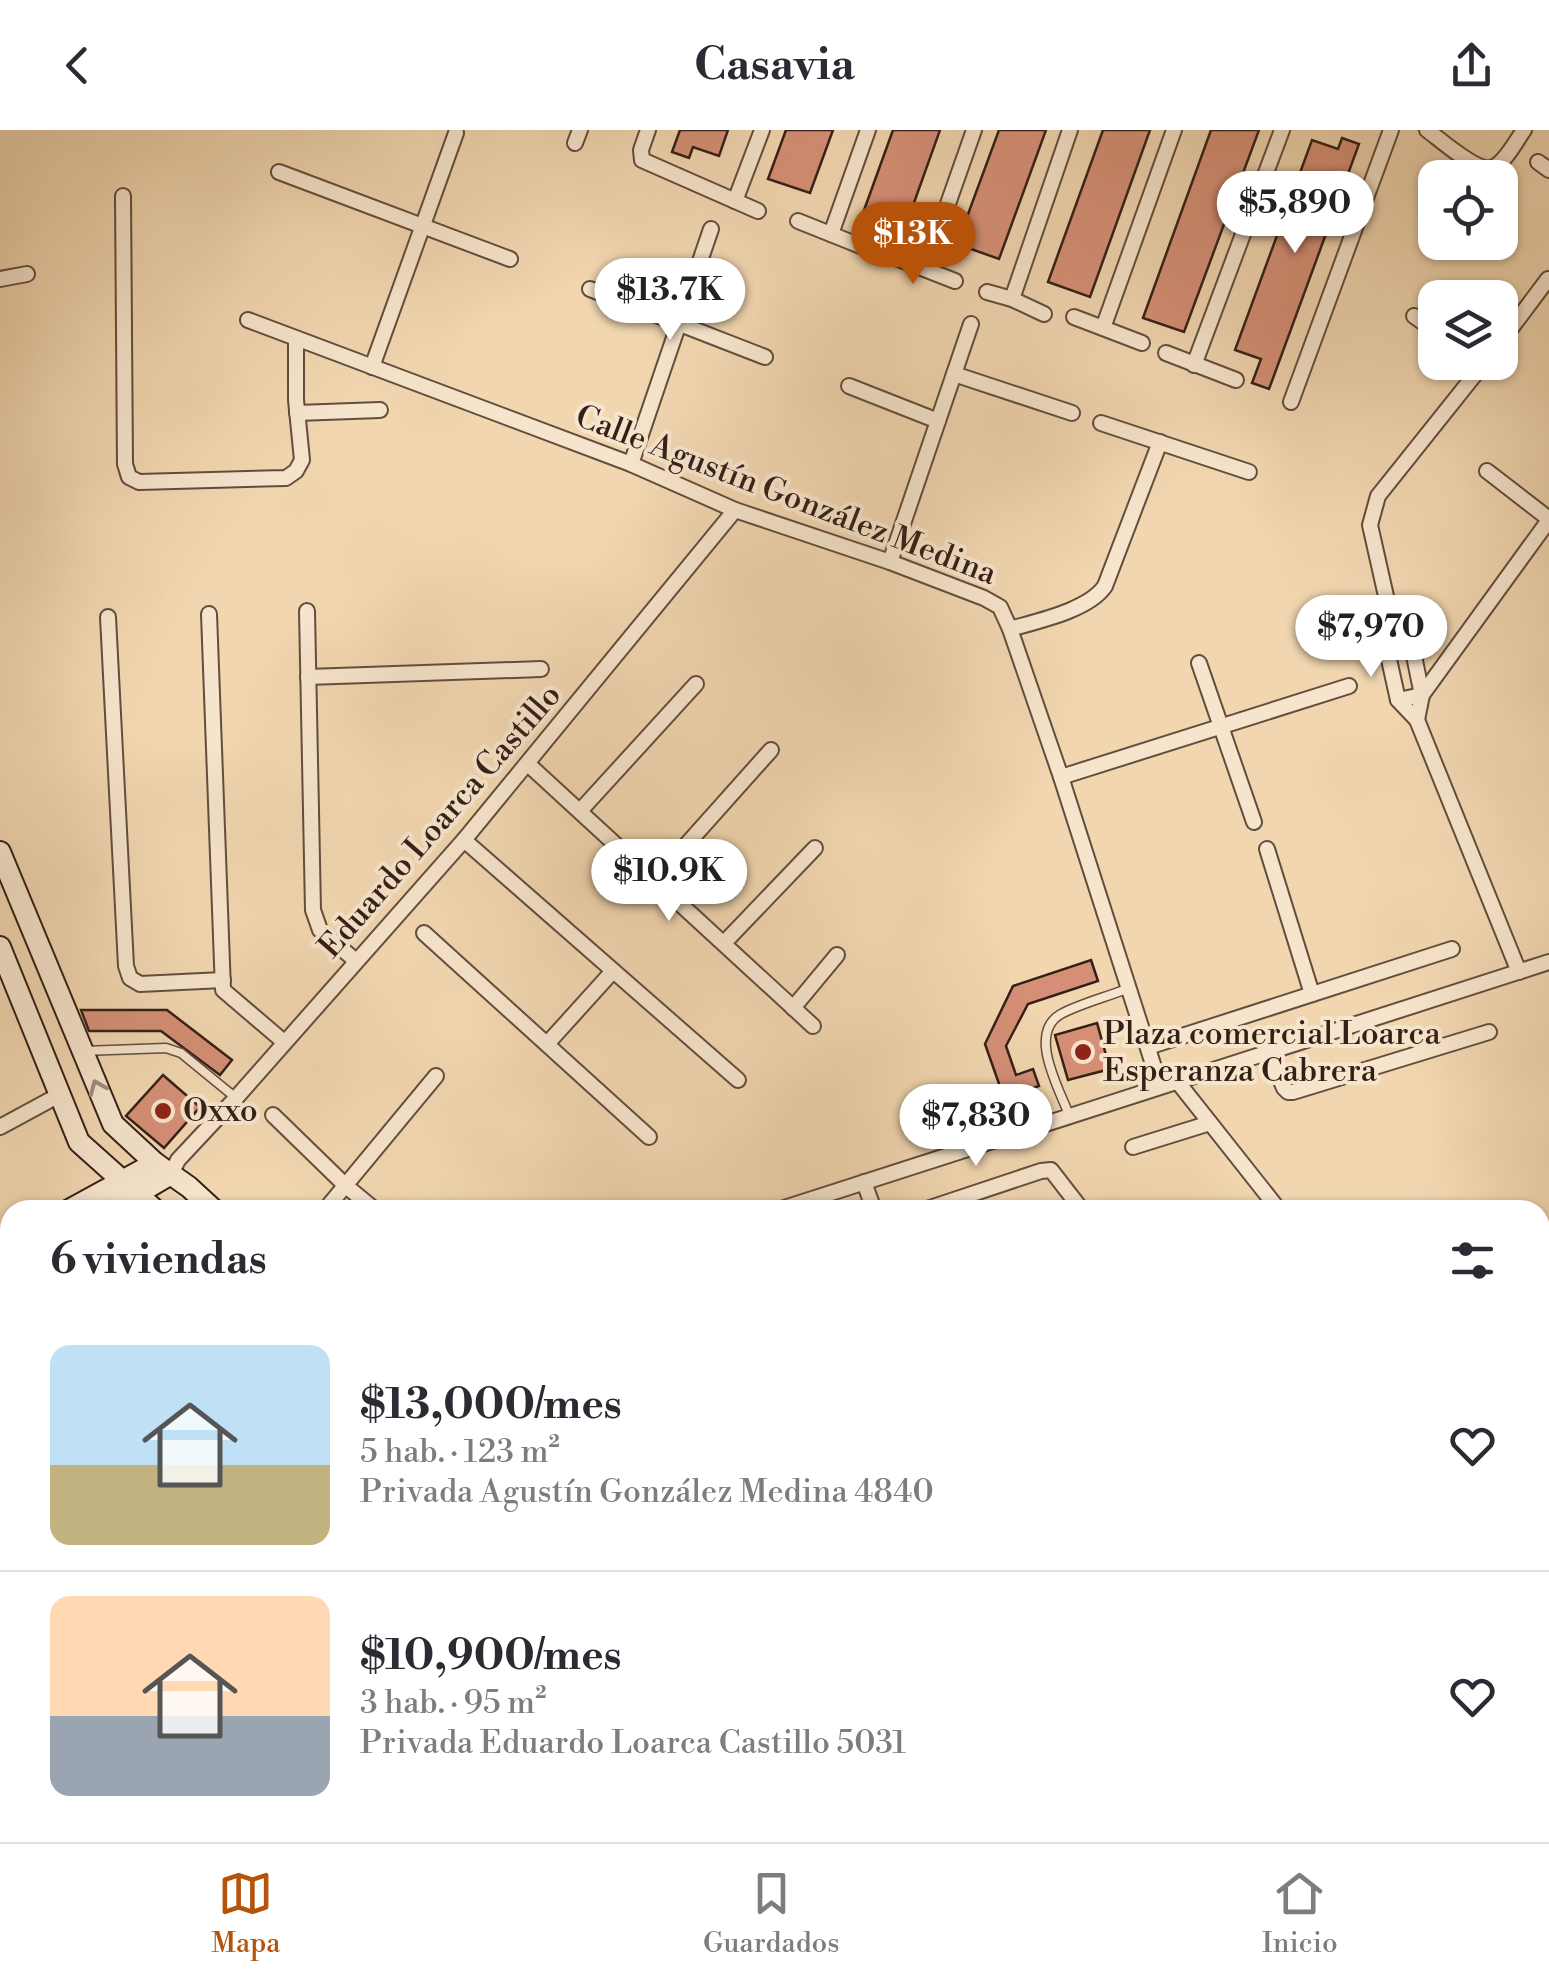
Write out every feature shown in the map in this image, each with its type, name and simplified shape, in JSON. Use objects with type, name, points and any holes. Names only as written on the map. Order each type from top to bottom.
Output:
[{"type":"main road","points":[[0,852],[9,899],[113,1124],[168,1165],[204,1200]]},
{"type":"main road","points":[[0,947],[79,1142],[144,1200]]},
{"type":"main road","points":[[96,1200],[130,1187],[168,1165]]},
{"type":"main road","points":[[119,1200],[130,1187]]},
{"type":"street","points":[[648,130],[642,160],[758,211]]},
{"type":"street","points":[[736,202],[762,130]]},
{"type":"street","points":[[831,234],[868,130]]},
{"type":"street","points":[[925,269],[974,130]]},
{"type":"street","points":[[1012,299],[1070,130]]},
{"type":"street","points":[[1103,328],[1174,130]]},
{"type":"street","points":[[1194,365],[1282,130]]},
{"type":"street","points":[[1291,402],[1391,130]]},
{"type":"street","points":[[1427,130],[1478,168],[1490,170],[1524,130]]},
{"type":"street","points":[[372,367],[456,133]]},
{"type":"street","points":[[279,172],[510,260]]},
{"type":"street","points":[[123,196],[129,477],[138,482],[286,478],[296,471],[302,460],[296,340]]},
{"type":"street","points":[[798,221],[863,247]]},
{"type":"street","points":[[631,464],[711,229]]},
{"type":"street","points":[[886,254],[955,281]]},
{"type":"street","points":[[0,280],[27,274]]},
{"type":"street","points":[[1518,319],[1548,280]]},
{"type":"street","points":[[590,289],[765,358]]},
{"type":"street","points":[[987,292],[1044,314]]},
{"type":"street","points":[[1074,316],[1142,342]]},
{"type":"street","points":[[1414,316],[1418,319]]},
{"type":"street","name":"Calle Agustín González Medina","points":[[248,320],[631,464],[736,510],[890,562],[1000,607],[1061,778],[1160,1086]]},
{"type":"street","points":[[890,562],[971,324]]},
{"type":"street","points":[[1166,353],[1236,380]]},
{"type":"street","points":[[954,374],[1072,413]]},
{"type":"street","points":[[1469,380],[1378,496],[1370,526],[1392,622],[1386,646],[1398,700],[1416,720],[1519,972]]},
{"type":"street","points":[[849,386],[938,420]]},
{"type":"street","points":[[297,414],[380,410]]},
{"type":"street","points":[[1101,422],[1249,472]]},
{"type":"street","points":[[1010,628],[1050,618],[1098,596],[1160,442]]},
{"type":"street","points":[[1416,720],[1422,694],[1549,519],[1487,471]]},
{"type":"street","name":"Eduardo Loarca Castillo","points":[[168,1165],[236,1098],[464,840],[736,510]]},
{"type":"street","points":[[307,611],[313,910],[320,930],[356,962]]},
{"type":"street","points":[[210,614],[223,990],[284,1042]]},
{"type":"street","points":[[108,618],[126,966],[130,978],[140,984],[222,980]]},
{"type":"street","points":[[1392,622],[1412,642],[1422,694]]},
{"type":"street","points":[[1199,662],[1254,822]]},
{"type":"street","points":[[308,677],[542,669]]},
{"type":"street","points":[[580,812],[696,684]]},
{"type":"street","points":[[1061,778],[1349,686]]},
{"type":"street","points":[[1398,700],[1422,694]]},
{"type":"street","points":[[654,881],[771,750]]},
{"type":"street","points":[[528,764],[813,1026]]},
{"type":"street","points":[[464,840],[738,1080]]},
{"type":"street","points":[[724,943],[815,848]]},
{"type":"street","points":[[1266,849],[1312,994]]},
{"type":"street","points":[[424,934],[649,1137]]},
{"type":"street","points":[[1148,1046],[1452,949]]},
{"type":"street","points":[[794,1008],[837,955]]},
{"type":"street","points":[[809,1200],[1549,962]]},
{"type":"street","points":[[546,1044],[613,971]]},
{"type":"street","points":[[1268,1051],[1284,1088],[1294,1092],[1489,1032]]},
{"type":"street","points":[[334,1200],[436,1076]]},
{"type":"street","points":[[1177,1081],[1270,1200]]},
{"type":"street","points":[[0,1127],[61,1094]]},
{"type":"street","points":[[273,1115],[363,1200]]},
{"type":"street","points":[[1133,1147],[1210,1122]]},
{"type":"street","points":[[954,1200],[1051,1170],[1074,1200]]},
{"type":"street","points":[[864,1182],[870,1200]]},
{"type":"lane","points":[[1069,1116],[1045,1050],[1046,1030],[1058,1015],[1129,988]]},
{"type":"lane","points":[[82,1052],[166,1048],[181,1053],[236,1098]]},
{"type":"building","points":[[680,130],[728,130],[719,156],[693,147],[689,158],[672,152]]},
{"type":"building","points":[[786,130],[833,130],[810,193],[768,179]]},
{"type":"building","points":[[893,130],[940,130],[905,228],[863,213]]},
{"type":"building","points":[[999,130],[1046,130],[999,259],[957,244]]},
{"type":"building","points":[[1103,130],[1150,130],[1090,297],[1048,282]]},
{"type":"building","points":[[1211,130],[1259,130],[1184,332],[1143,318]]},
{"type":"building","points":[[1342,138],[1359,144],[1269,389],[1252,383],[1261,359],[1235,350],[1312,140],[1338,149]]},
{"type":"building","points":[[1091,960],[1098,981],[1028,1004],[1006,1046],[1016,1075],[1033,1069],[1039,1086],[1004,1098],[985,1044],[1013,986]]},
{"type":"building","points":[[81,1010],[167,1010],[232,1060],[220,1075],[161,1031],[89,1031]]},
{"type":"building","name":"Plaza comercial Loarca Esperanza Cabrera","points":[[1097,1023],[1110,1069],[1068,1080],[1055,1035]]},
{"type":"building","name":"Oxxo","points":[[163,1075],[200,1107],[164,1148],[126,1116]]},
{"type":"place","name":"Plaza comercial Loarca Esperanza Cabrera","points":[[1083,1052]]},
{"type":"place","name":"Oxxo","points":[[163,1111]]}]
